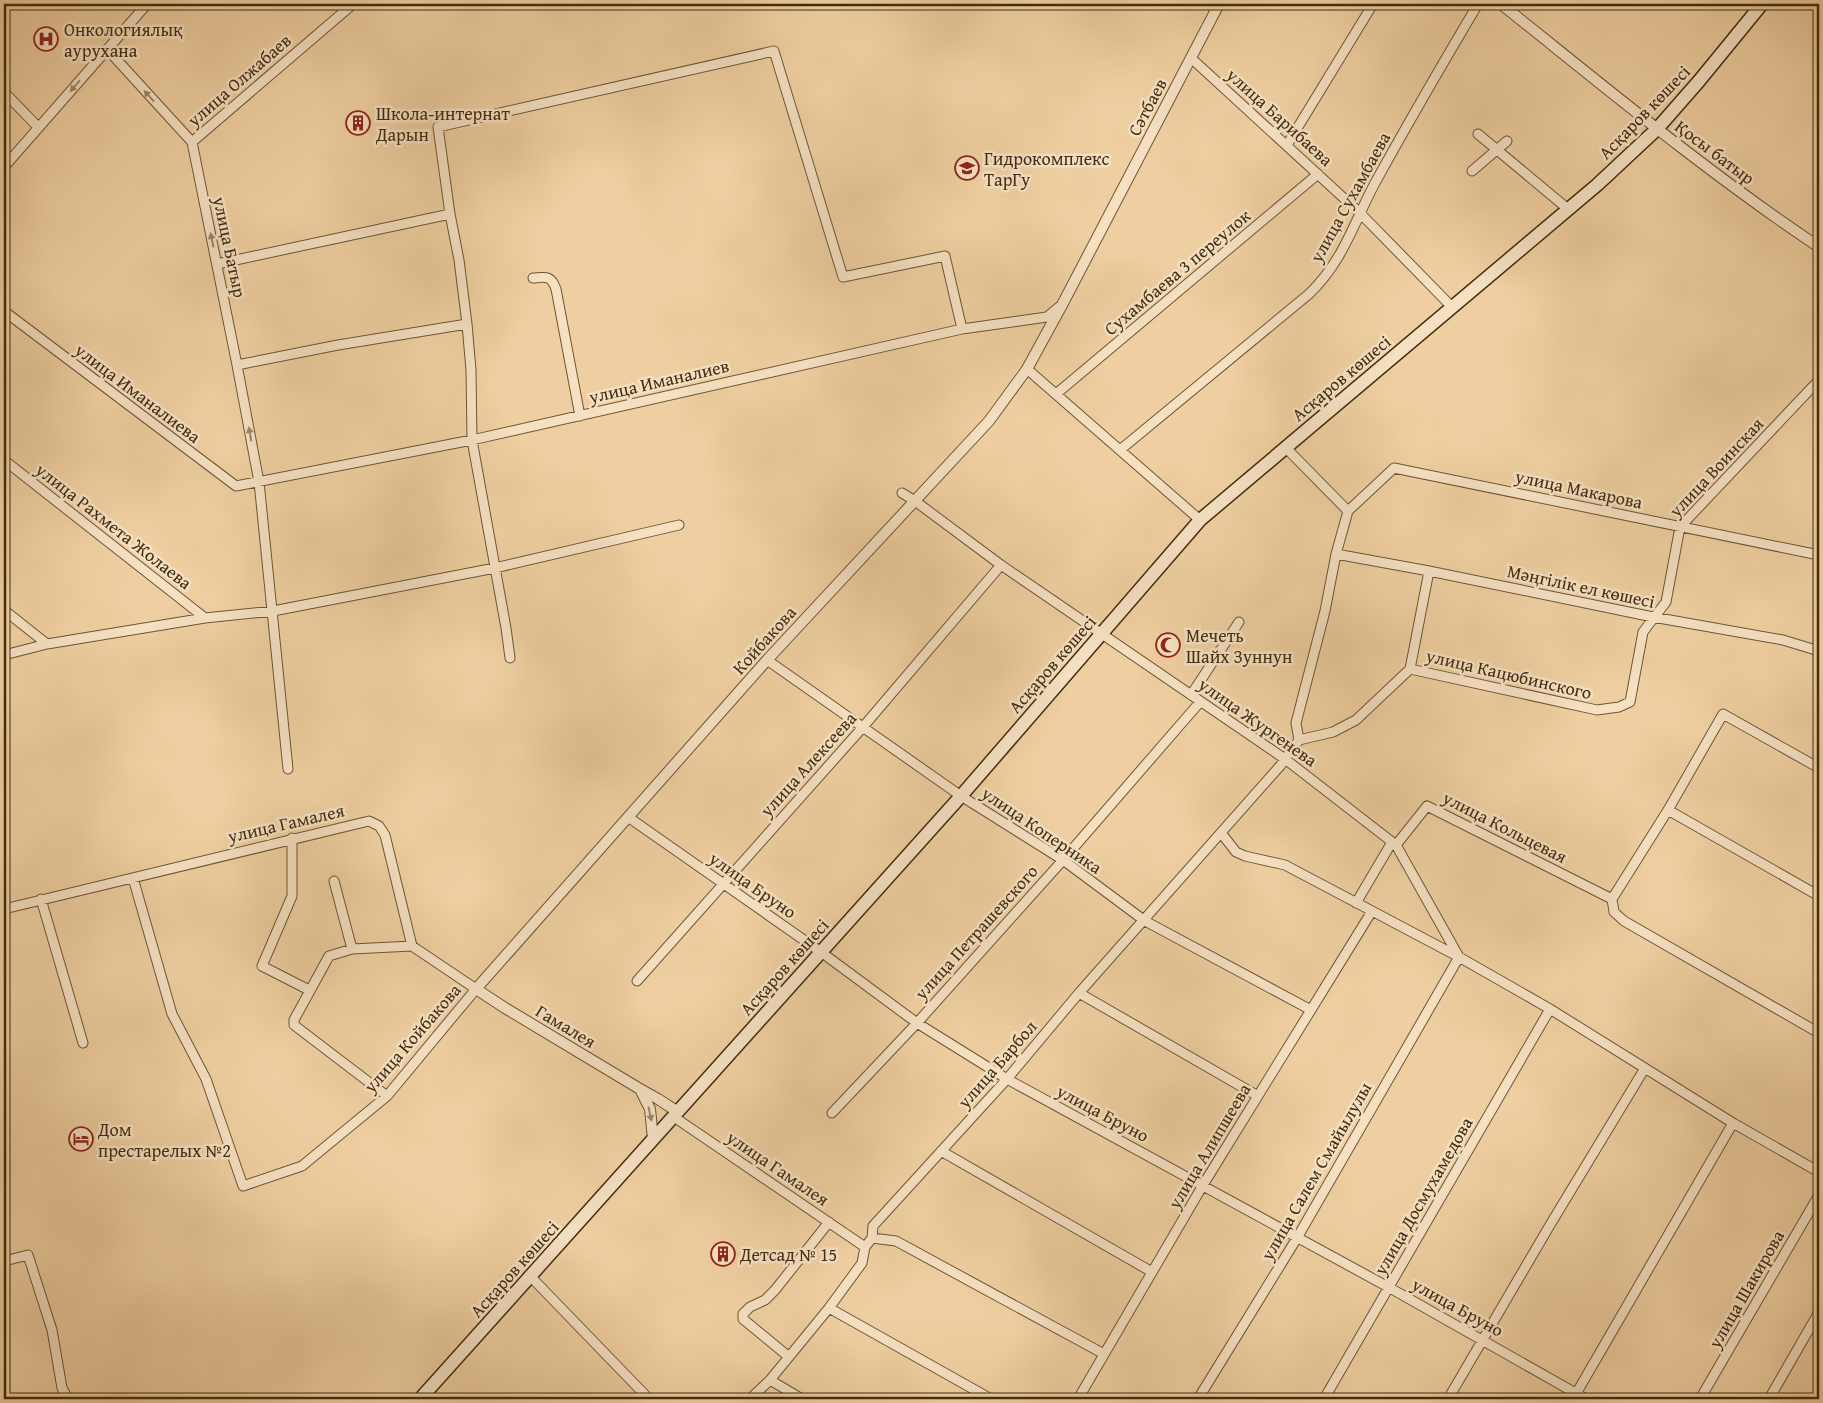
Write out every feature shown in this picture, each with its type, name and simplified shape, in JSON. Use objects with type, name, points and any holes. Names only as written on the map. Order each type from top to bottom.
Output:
[{"type":"main road","name":"Асқаров көшесі","points":[[420,1399],[961,796],[1200,520],[1568,209],[1657,129],[1762,4]]},
{"type":"street","points":[[4,167],[147,4]]},
{"type":"street","name":"улица Олжабаев","points":[[192,142],[353,4]]},
{"type":"street","name":"Сәтбаев","points":[[1062,305],[1219,4]]},
{"type":"street","points":[[1287,145],[1373,4]]},
{"type":"street","name":"улица Сухамбаева","points":[[1120,450],[1319,284],[1338,259],[1393,151],[1478,4]]},
{"type":"street","name":"Қосы батыр","points":[[1501,4],[1657,129],[1819,248]]},
{"type":"street","points":[[107,49],[192,142]]},
{"type":"street","points":[[510,658],[472,440],[471,370],[466,324],[459,260],[450,214],[438,128],[774,51],[843,276],[945,256],[962,329]]},
{"type":"street","name":"улица Барибаева","points":[[1191,58],[1360,213],[1452,306]]},
{"type":"street","points":[[4,92],[38,127]]},
{"type":"street","points":[[1478,134],[1568,209]]},
{"type":"street","points":[[1472,171],[1507,141]]},
{"type":"street","name":"улица Батыр","points":[[192,142],[259,482],[288,769]]},
{"type":"street","name":"Сухамбаева 3 переулок","points":[[1056,394],[1318,174]]},
{"type":"street","points":[[216,264],[450,214]]},
{"type":"street","points":[[533,278],[546,277],[553,282],[556,289],[580,416]]},
{"type":"street","name":"улица Иманалиев","points":[[259,482],[472,440],[962,329],[1047,317],[1062,305]]},
{"type":"street","name":"Койбакова","points":[[476,989],[767,660],[989,421],[1026,368],[1062,305]]},
{"type":"street","name":"улица Иманалиева","points":[[4,312],[236,486],[259,482]]},
{"type":"street","points":[[237,365],[338,345],[466,324]]},
{"type":"street","points":[[1026,368],[1200,520]]},
{"type":"street","name":"улица Воинская","points":[[1630,702],[1643,632],[1666,602],[1680,527],[1819,380]]},
{"type":"street","points":[[1286,448],[1348,511],[1296,723],[1299,740]]},
{"type":"street","name":"улица Рахмета Жолаева","points":[[4,460],[205,618]]},
{"type":"street","name":"улица Макарова","points":[[1348,511],[1394,468],[1819,555]]},
{"type":"street","name":"улица Жургенева","points":[[902,493],[1001,565],[1286,759],[1394,843]]},
{"type":"street","points":[[4,655],[47,644],[205,618],[273,611],[495,568],[679,525]]},
{"type":"street","name":"Мәңгілік ел көшесі","points":[[1336,554],[1429,570],[1653,617],[1783,640],[1819,650]]},
{"type":"street","name":"улица Алексеева","points":[[637,981],[863,727],[1001,565]]},
{"type":"street","name":"улица Кацюбинского","points":[[1299,740],[1333,732],[1356,720],[1410,669],[1429,570]]},
{"type":"street","points":[[4,610],[47,644]]},
{"type":"street","points":[[1191,695],[1239,622]]},
{"type":"street","name":"улица Коперника","points":[[767,660],[961,796],[1063,860],[1145,921],[1311,1010]]},
{"type":"street","name":"улица Кацюбинского","points":[[1410,669],[1597,710],[1619,708],[1630,702]]},
{"type":"street","name":"улица Петрашевского","points":[[832,1113],[917,1023],[1063,860],[1200,702]]},
{"type":"street","points":[[1819,768],[1723,714],[1668,810],[1612,899],[1614,912],[1624,921],[1819,1033]]},
{"type":"street","name":"улица Барбол","points":[[750,1399],[770,1380],[789,1357],[829,1308],[862,1262],[864,1247],[872,1238],[873,1226],[1007,1079],[1079,994],[1222,834],[1286,759],[1299,740]]},
{"type":"street","name":"улица Кольцевая","points":[[1394,843],[1428,806],[1612,899]]},
{"type":"street","points":[[1668,810],[1819,896]]},
{"type":"street","name":"улица Бруно","points":[[628,817],[821,952],[917,1023],[1007,1079],[1484,1340],[1575,1397],[1586,1399]]},
{"type":"street","name":"улица Гамалея","points":[[4,909],[369,820],[379,826],[385,835],[412,946]]},
{"type":"street","points":[[1222,834],[1236,852],[1285,865],[1459,957],[1550,1009],[1733,1123],[1819,1172]]},
{"type":"street","points":[[292,838],[292,896],[262,966],[309,990]]},
{"type":"street","points":[[1356,903],[1394,843],[1459,957]]},
{"type":"street","name":"улица Койбакова","points":[[133,878],[172,1014],[206,1079],[243,1186],[302,1166],[387,1096],[476,989]]},
{"type":"street","points":[[334,881],[352,949]]},
{"type":"street","points":[[41,900],[83,1042]]},
{"type":"street","name":"улица Алипшеева","points":[[1078,1399],[1203,1185],[1372,911]]},
{"type":"street","points":[[387,1096],[294,1025],[294,1020],[327,957],[352,949],[412,946],[476,989]]},
{"type":"street","name":"улица Салем Смайылулы","points":[[1198,1399],[1297,1238],[1459,957]]},
{"type":"street","name":"Гамалея","points":[[476,989],[640,1089],[658,1098],[676,1114]]},
{"type":"street","points":[[1079,994],[1258,1096]]},
{"type":"street","name":"улица Досмухамедова","points":[[1324,1399],[1550,1009]]},
{"type":"street","points":[[1448,1399],[1644,1068]]},
{"type":"street","points":[[640,1089],[650,1109],[653,1140]]},
{"type":"street","name":"улица Гамалея","points":[[676,1114],[864,1247]]},
{"type":"street","points":[[1575,1397],[1733,1123]]},
{"type":"street","points":[[941,1151],[1152,1272]]},
{"type":"street","name":"улица Шакирова","points":[[1700,1399],[1819,1195]]},
{"type":"street","points":[[789,1357],[743,1319],[743,1314],[750,1307],[765,1300],[775,1290],[829,1222]]},
{"type":"street","points":[[872,1238],[896,1241],[1104,1354]]},
{"type":"street","points":[[4,1261],[28,1255],[52,1330],[62,1388],[68,1399]]},
{"type":"street","points":[[531,1277],[649,1399]]},
{"type":"street","points":[[829,1308],[992,1399]]},
{"type":"street","points":[[1768,1399],[1819,1312]]},
{"type":"street","points":[[770,1380],[802,1399]]},
{"type":"place","name":"Онкологиялық аурухана","points":[[46,39]]},
{"type":"place","name":"Школа-интернат Дарын","points":[[358,123]]},
{"type":"place","name":"Гидрокомплекс ТарГу","points":[[967,168]]},
{"type":"place","name":"Мечеть Шайх Зуннун","points":[[1168,645]]},
{"type":"place","name":"Дом престарелых №2","points":[[81,1139]]},
{"type":"place","name":"Детсад № 15","points":[[723,1254]]}]
